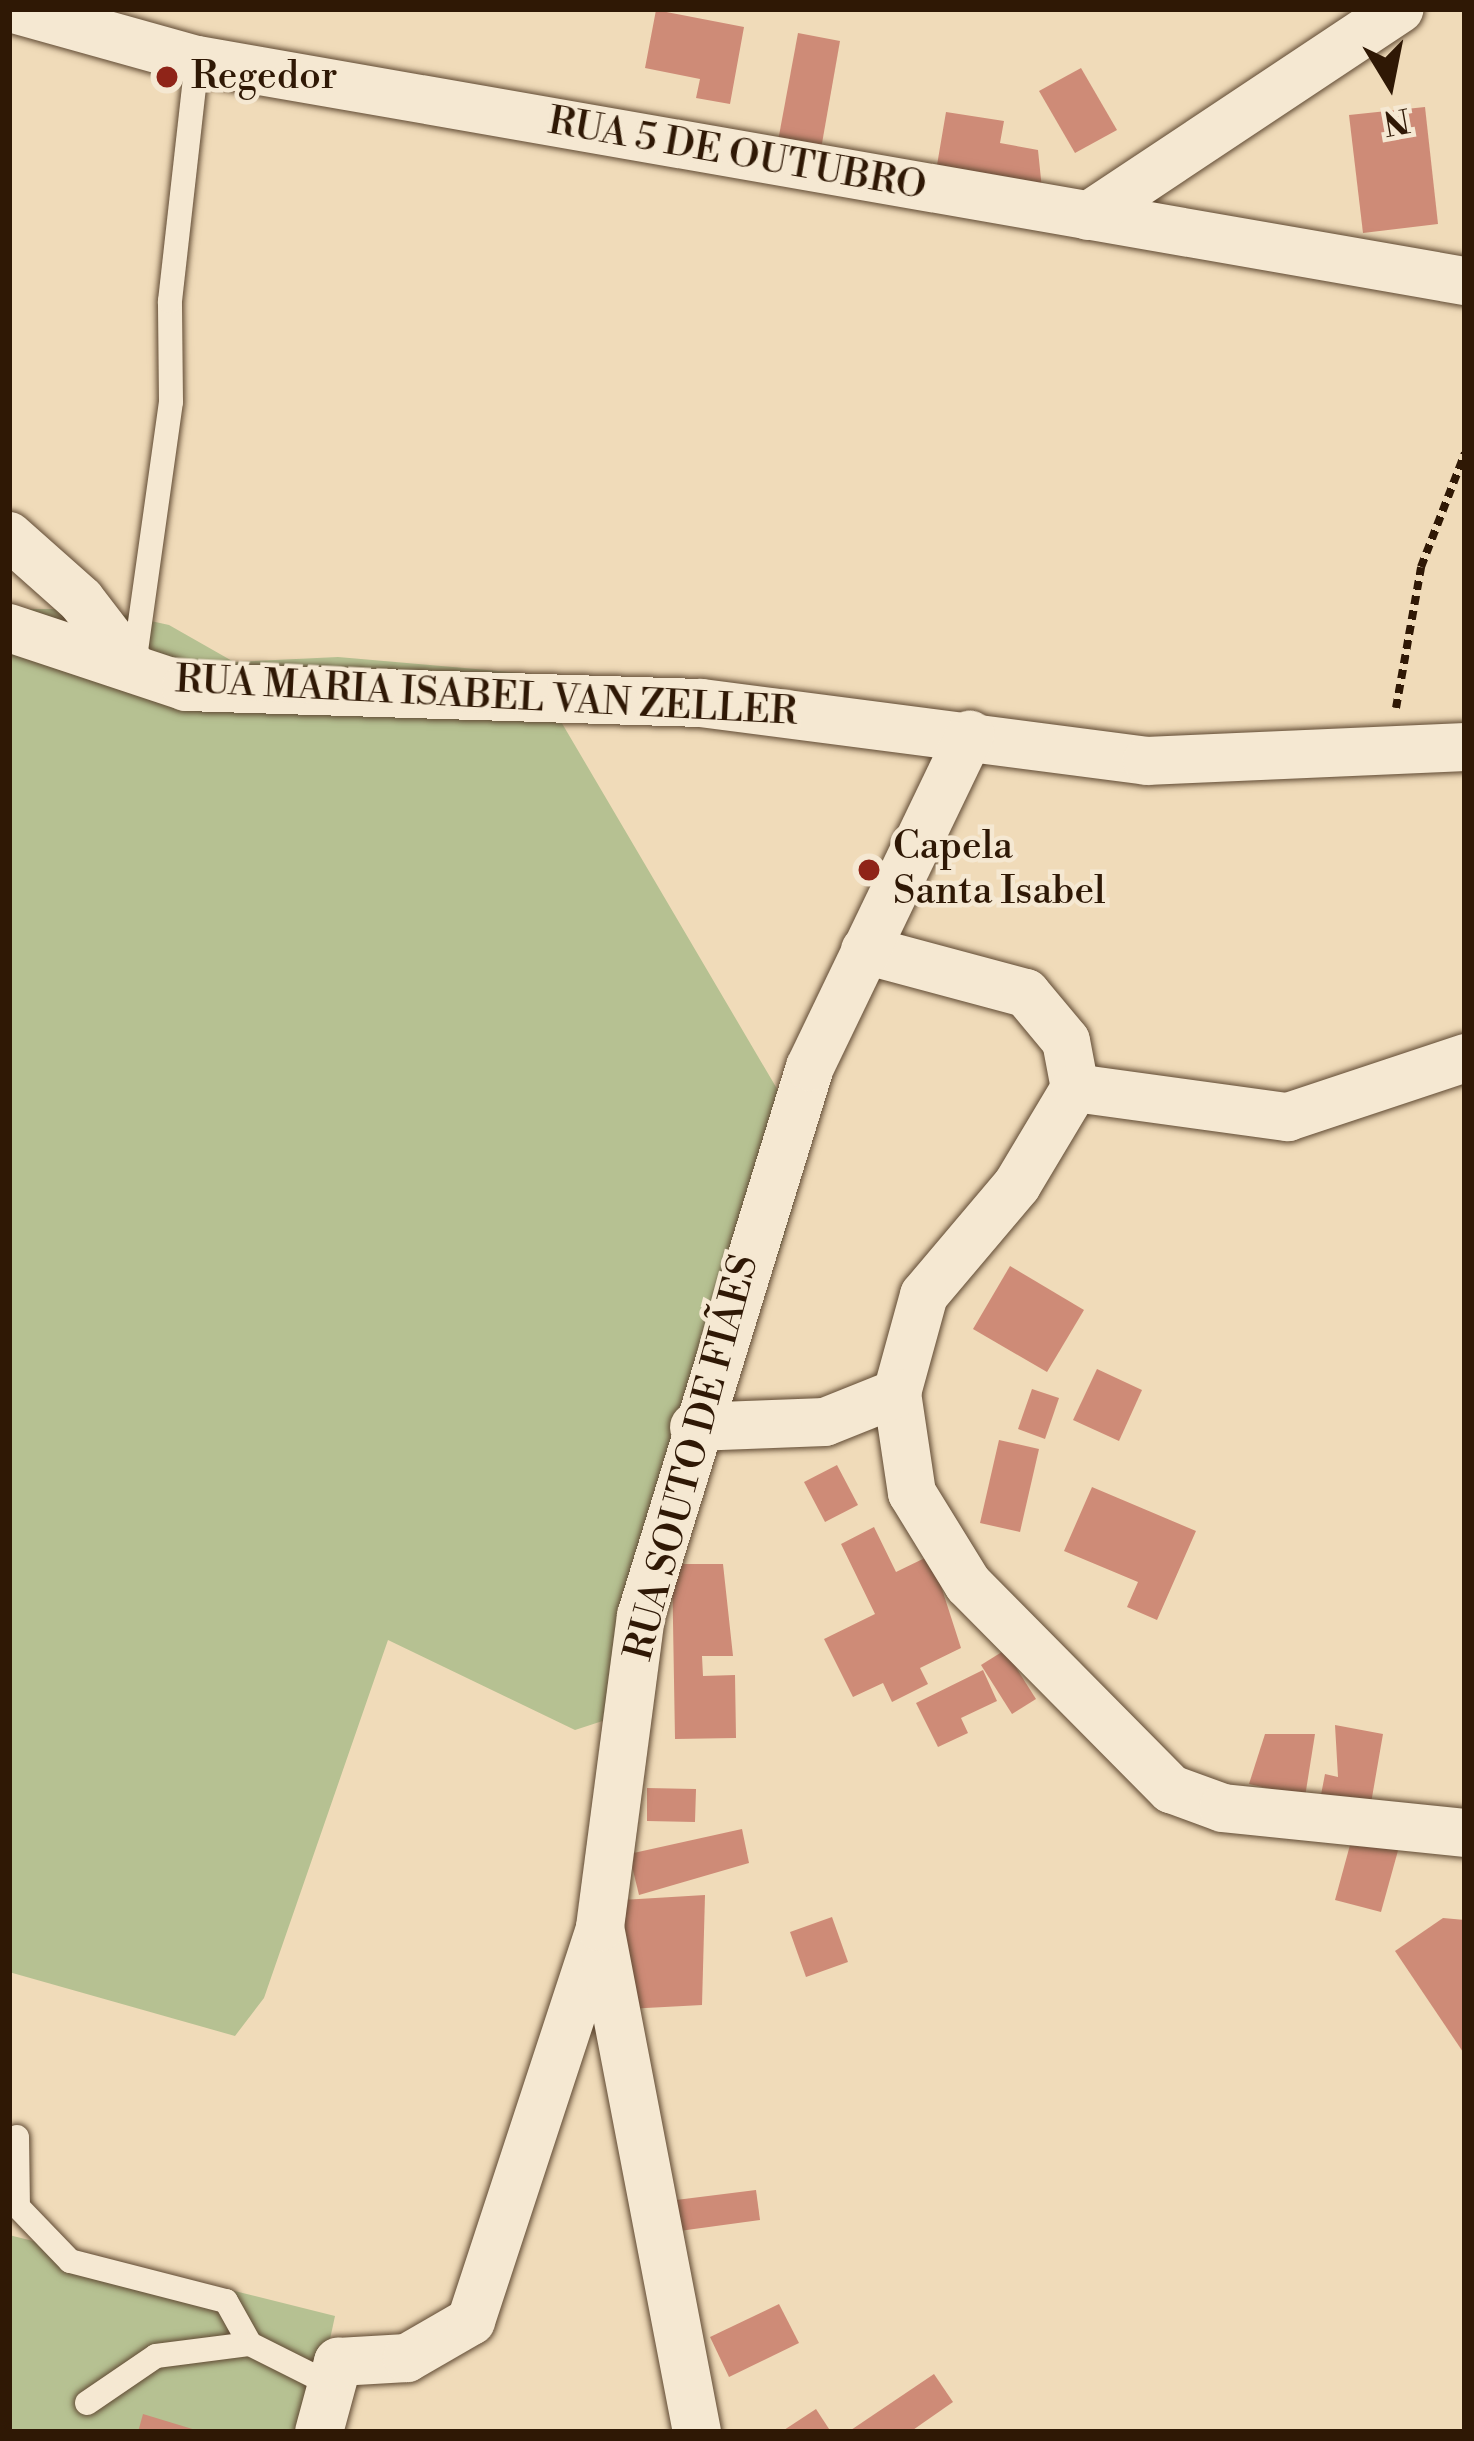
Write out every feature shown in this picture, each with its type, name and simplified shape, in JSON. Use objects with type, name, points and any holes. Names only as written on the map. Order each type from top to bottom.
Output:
[{"type":"street","name":"RUA 5 DE OUTUBRO","points":[[14,9],[197,60],[1465,281]]},
{"type":"street","points":[[1088,216],[1399,9]]},
{"type":"street","points":[[9,536],[81,600],[134,669]]},
{"type":"street","name":"RUA MARIA ISABEL VAN ZELLER","points":[[9,628],[186,687],[701,703],[1147,761],[1465,747]]},
{"type":"street","name":"RUA SOUTO DE FIÃES","points":[[697,2432],[600,1927],[641,1616],[694,1427],[810,1067],[970,735]]},
{"type":"street","points":[[865,950],[1026,993],[1066,1041],[1075,1088],[1017,1185],[924,1295],[897,1394],[912,1493],[968,1584],[1171,1789],[1223,1808],[1465,1833]]},
{"type":"street","points":[[1075,1088],[1288,1117],[1465,1058]]},
{"type":"street","points":[[694,1427],[825,1422],[897,1394]]},
{"type":"street","points":[[320,2432],[335,2374],[407,2358],[471,2321],[600,1927]]},
{"type":"lane","points":[[134,669],[171,403],[170,301],[197,60]]},
{"type":"lane","points":[[17,2137],[18,2206],[70,2261],[226,2301],[250,2344]]},
{"type":"lane","points":[[86,2403],[156,2356],[250,2344],[335,2374]]},
{"type":"path","points":[[1388,750],[1421,567],[1465,453]]},
{"type":"green space","points":[[9,609],[97,609],[169,625],[234,662],[338,657],[533,674],[793,1116],[797,1191],[779,1253],[740,1311],[624,1714],[575,1730],[388,1640],[264,1998],[235,2036],[9,1972]]},
{"type":"green space","points":[[9,2235],[335,2316],[310,2432],[9,2432]]},
{"type":"building","points":[[656,10],[744,27],[730,104],[696,98],[700,79],[645,68]]},
{"type":"building","points":[[798,33],[840,41],[821,149],[778,141]]},
{"type":"building","points":[[1081,68],[1117,130],[1075,153],[1039,91]]},
{"type":"building","points":[[1425,107],[1438,224],[1363,233],[1349,115]]},
{"type":"building","points":[[946,112],[1004,121],[1000,143],[1038,150],[1042,189],[936,171]]},
{"type":"building","points":[[1010,1266],[1084,1310],[1047,1372],[973,1329]]},
{"type":"building","points":[[1097,1369],[1142,1390],[1119,1441],[1073,1420]]},
{"type":"building","points":[[1032,1389],[1059,1398],[1045,1439],[1018,1429]]},
{"type":"building","points":[[999,1440],[1039,1449],[1020,1532],[980,1523]]},
{"type":"building","points":[[837,1465],[858,1505],[825,1522],[804,1482]]},
{"type":"building","points":[[1092,1487],[1196,1531],[1157,1620],[1127,1607],[1138,1582],[1064,1551]]},
{"type":"building","points":[[874,1527],[896,1572],[931,1555],[961,1648],[920,1668],[928,1684],[892,1702],[883,1683],[853,1697],[824,1639],[875,1614],[841,1544]]},
{"type":"building","points":[[672,1564],[723,1564],[733,1656],[702,1656],[703,1676],[735,1675],[736,1738],[675,1739]]},
{"type":"building","points":[[1005,1650],[1036,1699],[1012,1714],[981,1665]]},
{"type":"building","points":[[983,1670],[997,1701],[961,1718],[968,1733],[938,1747],[916,1703]]},
{"type":"building","points":[[1335,1725],[1383,1734],[1370,1809],[1320,1800],[1325,1774],[1338,1777]]},
{"type":"building","points":[[1265,1734],[1315,1734],[1305,1797],[1249,1784]]},
{"type":"building","points":[[647,1788],[696,1789],[695,1822],[647,1821]]},
{"type":"building","points":[[742,1829],[749,1863],[639,1895],[629,1854]]},
{"type":"building","points":[[1353,1834],[1399,1847],[1381,1912],[1335,1900]]},
{"type":"building","points":[[705,1895],[702,2005],[627,2009],[622,1900]]},
{"type":"building","points":[[832,1917],[848,1962],[806,1977],[790,1932]]},
{"type":"building","points":[[1443,1918],[1465,1920],[1465,2055],[1395,1951]]},
{"type":"building","points":[[756,2190],[760,2220],[672,2232],[668,2201]]},
{"type":"building","points":[[779,2304],[799,2343],[729,2377],[710,2337]]},
{"type":"building","points":[[934,2374],[953,2402],[910,2432],[848,2432]]},
{"type":"building","points":[[816,2409],[831,2432],[781,2432]]},
{"type":"building","points":[[143,2414],[199,2431],[199,2432],[138,2432]]},
{"type":"place","name":"Regedor","points":[[167,77]]},
{"type":"place","name":"Capela Santa Isabel","points":[[869,870]]}]
